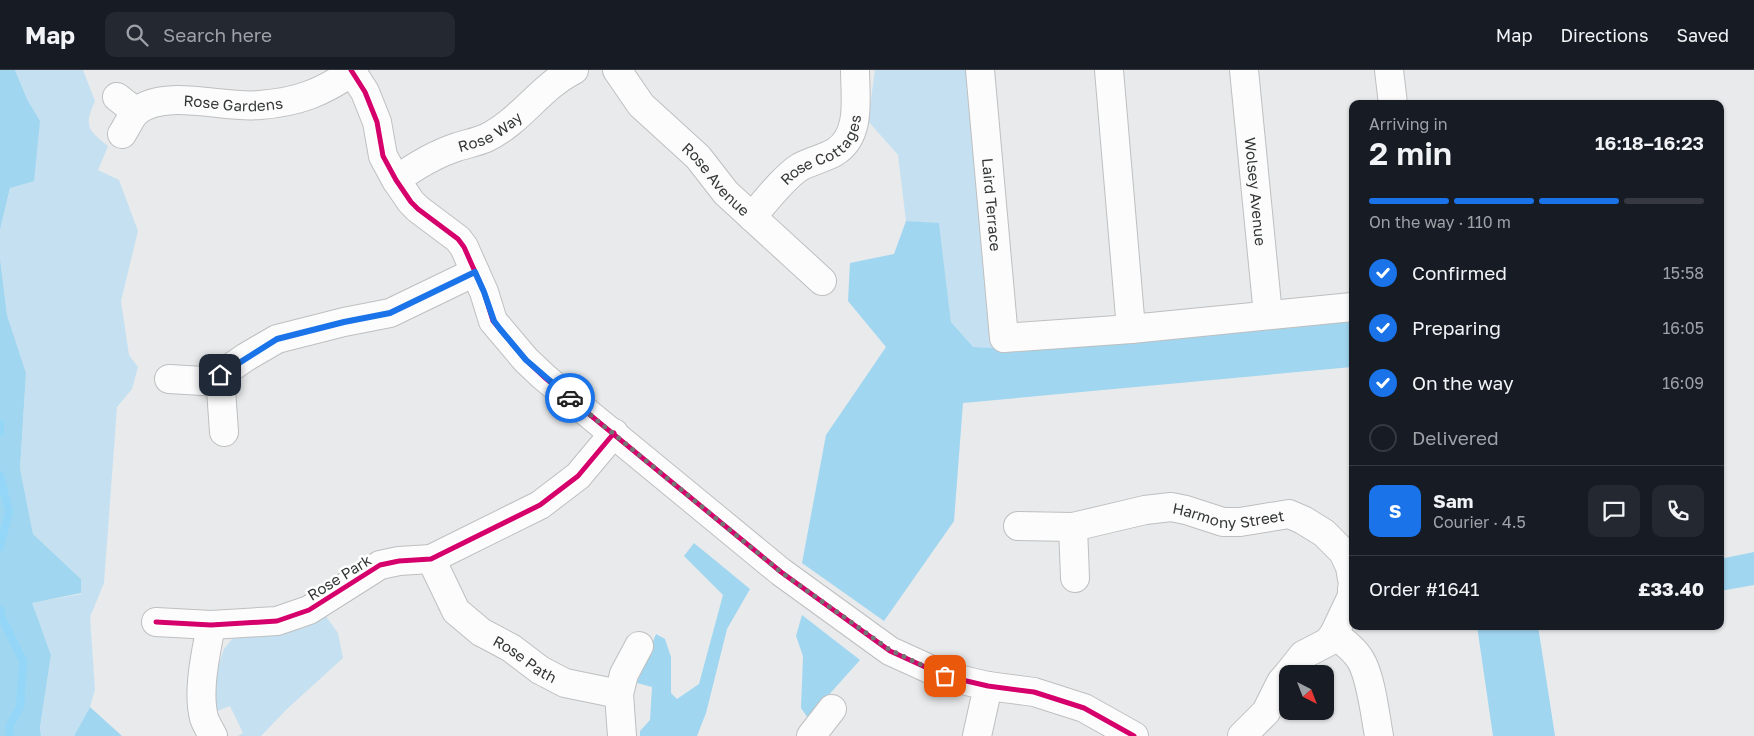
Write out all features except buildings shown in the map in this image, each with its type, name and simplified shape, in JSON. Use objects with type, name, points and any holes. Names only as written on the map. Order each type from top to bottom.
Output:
[{"type":"street","name":"Rose Way","points":[[396,180],[412,169],[455,147],[486,138],[513,120],[535,99],[574,70]]},
{"type":"street","name":"Rose Avenue","points":[[617,70],[641,105],[698,157],[726,193],[822,281]]},
{"type":"street","name":"Rose Cottages","points":[[752,217],[763,203],[800,167],[835,152],[846,144],[854,130],[854,70]]},
{"type":"street","name":"Laird Terrace","points":[[980,70],[1004,338],[1131,329]]},
{"type":"street","points":[[1109,70],[1131,329],[1349,307]]},
{"type":"street","name":"Wolsey Avenue","points":[[1244,70],[1268,315]]},
{"type":"street","points":[[1389,70],[1393,100]]},
{"type":"street","points":[[352,71],[365,92],[377,122],[383,156],[396,180],[418,209],[458,239],[464,247],[484,292],[494,321],[526,360],[544,377],[781,572],[890,650],[945,676],[988,686],[1034,692],[1084,708],[1134,736]]},
{"type":"street","name":"Rose Gardens","points":[[125,114],[154,102],[183,100],[258,106],[294,101],[329,87],[352,71]]},
{"type":"street","points":[[169,379],[203,381],[220,375],[277,339],[344,322],[390,313],[475,272]]},
{"type":"street","points":[[220,375],[224,432]]},
{"type":"street","name":"Rose Park","points":[[156,622],[211,625],[277,622],[309,610],[380,566],[399,560],[431,559],[540,505],[578,476],[614,433]]},
{"type":"street","name":"Harmony Street","points":[[1018,526],[1073,527],[1145,510],[1172,507],[1223,522],[1240,522],[1289,514],[1324,533],[1343,552],[1349,565]]},
{"type":"street","points":[[1073,527],[1075,578]]},
{"type":"street","name":"Rose Path","points":[[431,559],[456,611],[482,632],[511,648],[540,670],[565,683],[619,694]]},
{"type":"street","points":[[1295,665],[1303,655],[1328,642],[1334,634],[1349,602]]},
{"type":"street","points":[[211,625],[202,700],[204,720],[213,736]]},
{"type":"street","points":[[1334,634],[1348,644],[1360,658],[1366,671],[1379,736]]},
{"type":"street","points":[[622,736],[619,694],[624,674],[639,646]]},
{"type":"street","points":[[977,736],[988,686]]},
{"type":"street","points":[[1242,736],[1266,712],[1279,686]]},
{"type":"street","points":[[811,736],[832,709]]},
{"type":"shaded area","points":[[0,70],[15,70],[27,99],[40,121],[34,181],[10,188],[0,230]]},
{"type":"shaded area","points":[[15,70],[83,70],[95,101],[89,116],[90,126],[92,131],[108,146],[98,170],[119,180],[138,231],[121,301],[129,355],[138,367],[132,389],[117,407],[104,583],[90,617],[95,690],[90,707],[74,736],[41,736],[40,727],[51,655],[31,603],[81,594],[81,579],[33,534],[20,468],[26,373],[7,315],[0,258],[0,230],[10,188],[40,121],[27,99]]},
{"type":"shaded area","points":[[875,70],[970,70],[998,348],[972,347],[951,322],[939,224],[906,221],[898,155],[868,121]]},
{"type":"shaded area","points":[[906,221],[939,223],[951,322],[973,347],[998,348],[1349,322],[1349,367],[963,403],[954,521],[884,621],[802,563],[826,435],[886,347],[848,301],[850,263],[894,254]]},
{"type":"shaded area","points":[[0,258],[7,315],[26,373],[20,468],[33,534],[81,579],[81,593],[32,603],[51,655],[40,727],[41,736],[0,736]]},
{"type":"shaded area","points":[[694,543],[750,589],[727,629],[706,713],[697,736],[640,736],[640,731],[650,720],[652,687],[637,683],[656,634],[665,639],[671,657],[671,693],[677,699],[699,684],[723,595],[684,556]]},
{"type":"shaded area","points":[[1754,552],[1754,585],[1724,590],[1724,558]]},
{"type":"shaded area","points":[[325,615],[338,633],[343,658],[287,709],[261,736],[238,736],[243,733],[230,706],[212,713],[213,670],[220,661],[224,649],[232,639],[240,634],[282,633],[304,628]]},
{"type":"shaded area","points":[[802,615],[860,660],[808,718],[801,708],[803,656],[796,636]]},
{"type":"shaded area","points":[[1478,630],[1539,630],[1555,736],[1493,736]]},
{"type":"shaded area","points":[[90,707],[122,736],[74,736]]},
{"type":"waterway","points":[[0,424],[0,432]]},
{"type":"waterway","points":[[0,475],[9,512],[0,547]]},
{"type":"waterway","points":[[0,609],[1,616],[23,661],[20,707],[10,725],[10,736]]},
{"type":"cycle path","points":[[351,70],[365,92],[377,122],[383,156],[396,180],[418,209],[458,239],[464,247],[484,292],[493,321],[526,360],[544,377],[781,572],[890,651],[945,676],[988,686],[1034,692],[1084,708],[1134,736]]},
{"type":"cycle path","points":[[156,622],[211,625],[277,621],[309,610],[380,565],[399,561],[431,559],[540,505],[578,476],[614,433]]},
{"type":"way so far","points":[[570,398],[781,572],[890,650],[945,676]]},
{"type":"route","points":[[220,375],[277,339],[344,322],[390,313],[475,272],[494,321],[500,329],[526,360],[570,398]]}]
